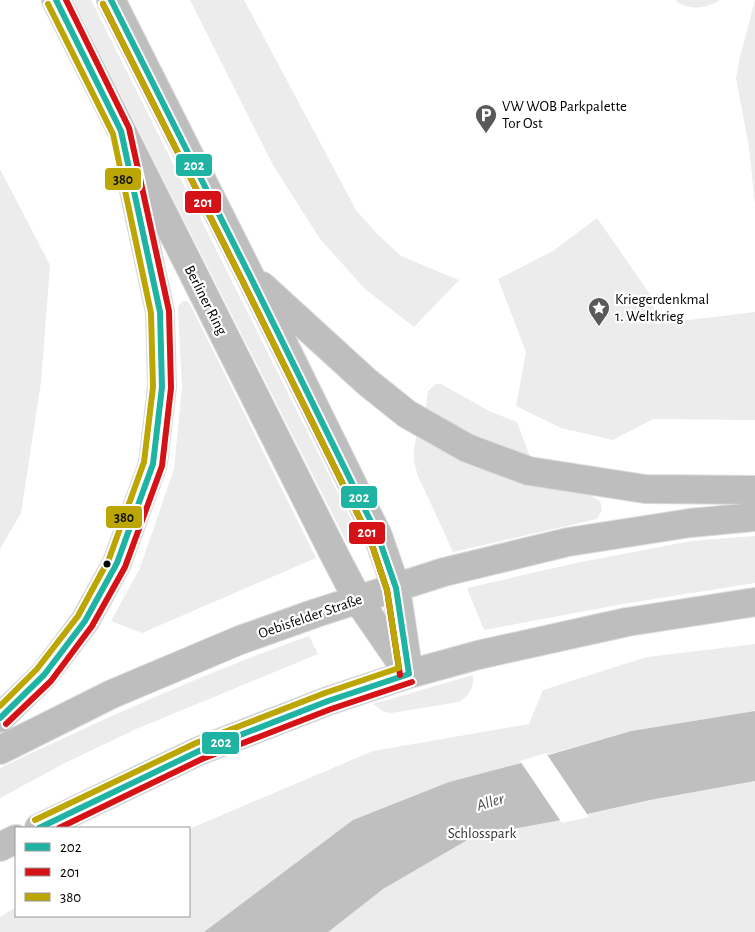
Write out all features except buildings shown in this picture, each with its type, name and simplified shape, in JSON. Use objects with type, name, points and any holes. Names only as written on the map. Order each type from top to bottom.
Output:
[{"type":"main road","name":"Berliner Ring","points":[[56,0],[358,600],[409,674]]},
{"type":"main road","points":[[111,0],[378,536],[396,588],[409,674]]},
{"type":"main road","points":[[0,718],[44,675],[85,621],[117,563],[153,464],[162,387],[160,312],[122,131]]},
{"type":"main road","points":[[250,276],[367,382],[407,414],[467,448],[529,471],[645,489],[755,490]]},
{"type":"main road","name":"Oebisfelder Straße","points":[[0,750],[112,694],[240,640],[444,572],[568,542],[690,523],[755,517]]},
{"type":"main road","points":[[41,827],[199,751],[328,701],[409,674],[478,655],[627,622],[755,602]]},
{"type":"main road","points":[[0,847],[15,840]]},
{"type":"green space","points":[[73,0],[91,0],[359,537],[347,543]]},
{"type":"green space","points":[[190,0],[244,0],[356,210],[378,235],[401,256],[459,280],[414,327],[365,289],[320,239],[273,165]]},
{"type":"green space","points":[[675,0],[720,0],[697,8],[680,4]]},
{"type":"green space","points":[[755,0],[755,205],[749,147],[736,78]]},
{"type":"green space","points":[[0,169],[50,265],[41,382],[21,513],[0,549]]},
{"type":"green space","points":[[597,218],[652,297],[656,324],[755,312],[755,420],[653,419],[613,440],[561,428],[516,406],[526,352],[498,279],[553,251]]},
{"type":"green space","points":[[183,301],[187,301],[190,304],[316,558],[142,633],[111,621],[140,568],[174,469],[182,387],[178,306]]},
{"type":"green space","points":[[436,384],[441,384],[491,412],[517,422],[532,462],[471,439],[425,413],[428,391]]},
{"type":"green space","points":[[417,433],[529,481],[590,495],[600,501],[602,510],[597,519],[453,552],[418,476],[414,462]]},
{"type":"green space","points":[[755,536],[755,583],[623,604],[484,630],[467,588],[576,563],[691,541]]},
{"type":"green space","points":[[309,636],[318,654],[134,730],[65,763],[0,798],[0,769],[4,766],[193,681]]},
{"type":"green space","name":"Schlosspark","points":[[755,644],[755,711],[631,731],[550,754],[544,746],[589,814],[650,800],[755,781],[755,932],[0,932],[0,917],[15,908],[15,917],[190,917],[190,829],[373,751],[529,724],[543,690],[647,657]]},
{"type":"green space","points":[[473,675],[473,683],[470,690],[466,697],[459,702],[391,713],[384,712],[373,704]]},
{"type":"water","name":"Aller","points":[[755,711],[755,781],[650,800],[556,821],[474,836],[383,889],[328,932],[204,932],[353,820],[449,782],[631,731]]},
{"type":"pier","points":[[546,753],[589,817],[562,823],[520,761]]},
{"type":"transit line","name":"202","points":[[0,718],[44,675],[85,621],[117,563],[153,464],[162,387],[160,312],[121,131],[56,0]]},
{"type":"transit line","name":"201","points":[[6,724],[51,681],[92,626],[125,567],[162,466],[171,388],[169,311],[129,128],[66,0]]},
{"type":"transit line","name":"202","points":[[111,0],[378,536],[396,588],[409,674]]},
{"type":"transit line","name":"380","points":[[0,706],[37,669],[78,616],[109,559],[144,462],[153,387],[151,313],[113,134],[48,4]]},
{"type":"transit line","name":"201","points":[[103,4],[370,539],[387,590],[400,675]]},
{"type":"transit line","name":"380","points":[[35,820],[196,743],[325,693],[399,668],[387,590],[370,539],[103,4]]},
{"type":"transit line","name":"202","points":[[41,827],[199,751],[328,701],[409,674]]},
{"type":"transit line","name":"201","points":[[61,827],[202,759],[331,709],[412,682]]},
{"type":"place","name":"VW WOB Parkpalette Tor Ost","points":[[486,134]]},
{"type":"place","name":"Kriegerdenkmal 1. Weltkrieg","points":[[599,327]]}]
